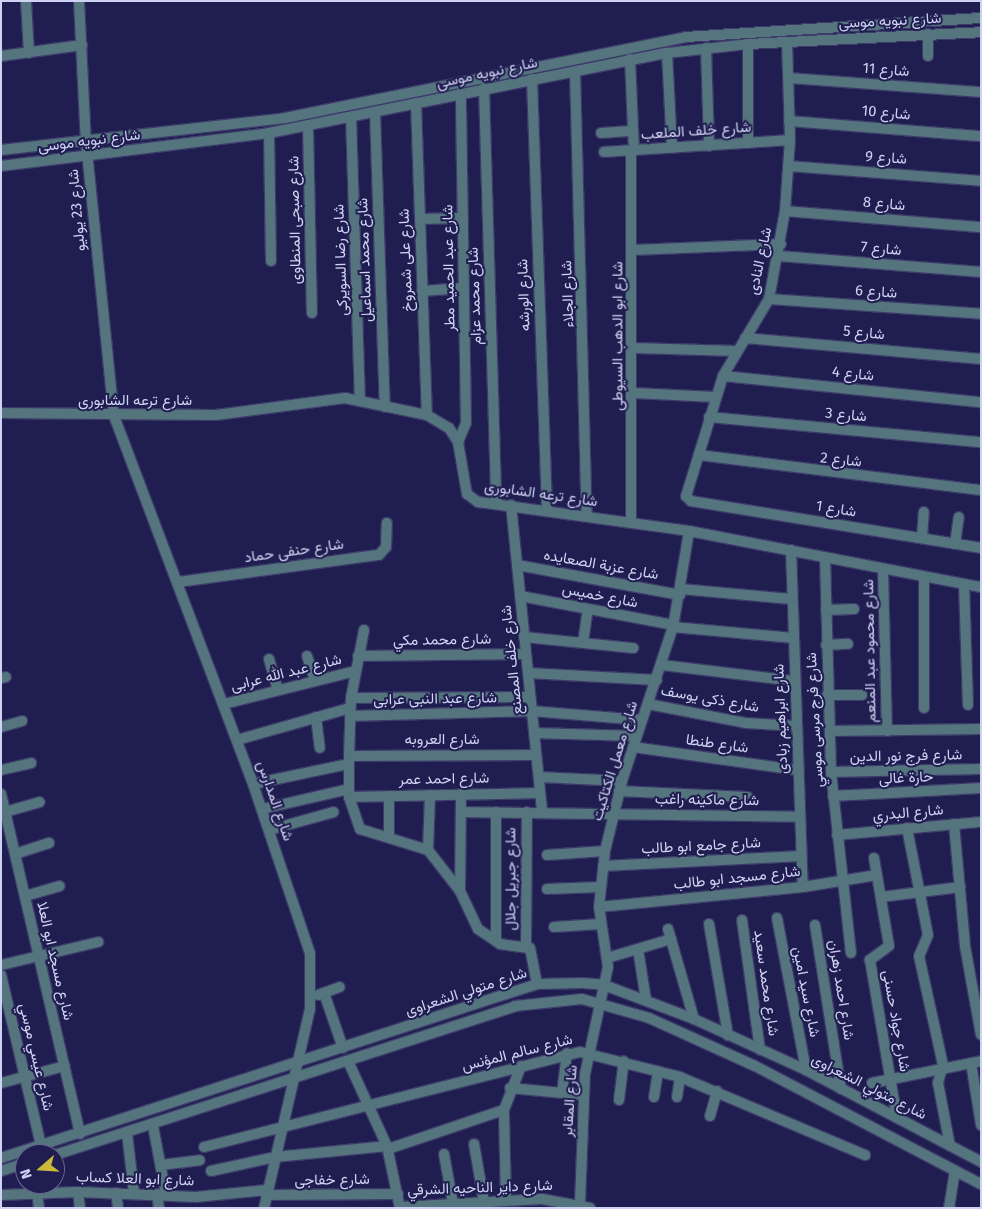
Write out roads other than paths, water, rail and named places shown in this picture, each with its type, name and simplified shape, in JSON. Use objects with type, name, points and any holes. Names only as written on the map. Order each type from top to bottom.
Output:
[{"type":"street","points":[[26,1],[29,52]]},
{"type":"street","name":"شارع 23 يوليو","points":[[79,1],[87,156],[114,416]]},
{"type":"street","name":"شارع نبويه موسى","points":[[1,150],[86,142],[285,118],[652,42],[981,18]]},
{"type":"street","name":"شارع نبويه موسى","points":[[1,166],[269,133],[375,112],[461,92],[667,53],[748,44],[981,32]]},
{"type":"street","points":[[928,34],[928,56]]},
{"type":"street","name":"شارع النادى","points":[[687,499],[715,397],[723,376],[769,299],[779,256],[785,211],[790,140],[787,42]]},
{"type":"street","points":[[748,44],[748,143]]},
{"type":"street","points":[[1,56],[82,45]]},
{"type":"street","points":[[706,48],[709,146]]},
{"type":"street","points":[[667,53],[672,148]]},
{"type":"street","name":"شارع ابو الدهب السيوطى","points":[[630,59],[633,131],[634,348],[631,522]]},
{"type":"street","name":"شارع الجلاء","points":[[575,70],[587,516]]},
{"type":"street","name":"شارع 11","points":[[789,78],[981,92]]},
{"type":"street","name":"شارع الورشه","points":[[532,79],[547,510]]},
{"type":"street","name":"شارع محمد عزام","points":[[484,88],[496,504]]},
{"type":"street","name":"شارع عبد الحميد مطر","points":[[458,442],[466,423],[461,92]]},
{"type":"street","name":"شارع على شمروخ","points":[[416,103],[427,415]]},
{"type":"street","name":"شارع محمد اسماعيل","points":[[375,112],[386,407]]},
{"type":"street","name":"شارع رضا السويركى","points":[[351,117],[360,402]]},
{"type":"street","name":"شارع 10","points":[[790,121],[981,136]]},
{"type":"street","name":"شارع صبحى المنطاوى","points":[[308,126],[312,313]]},
{"type":"street","points":[[601,133],[633,131]]},
{"type":"street","points":[[269,133],[271,261]]},
{"type":"street","name":"شارع خلف الملعب","points":[[604,152],[790,140]]},
{"type":"street","name":"شارع 9","points":[[788,166],[981,180]]},
{"type":"street","name":"شارع 8","points":[[785,211],[981,226]]},
{"type":"street","points":[[420,218],[463,218]]},
{"type":"street","points":[[633,250],[781,244]]},
{"type":"street","name":"شارع 7","points":[[779,256],[981,272]]},
{"type":"street","points":[[422,291],[464,288]]},
{"type":"street","name":"شارع 6","points":[[769,299],[981,314]]},
{"type":"street","name":"شارع 5","points":[[745,338],[981,359]]},
{"type":"street","points":[[634,348],[737,351]]},
{"type":"street","name":"شارع 4","points":[[723,376],[981,402]]},
{"type":"street","points":[[634,393],[715,397]]},
{"type":"street","name":"شارع ترعه الشابورى","points":[[1,413],[114,416],[240,414],[317,399],[360,402],[427,415],[449,428],[458,442],[467,494],[478,502],[511,505],[689,531],[924,578],[981,587]]},
{"type":"street","name":"شارع المدارس","points":[[114,416],[224,704],[262,809],[310,953],[311,997],[264,1208]]},
{"type":"street","name":"شارع 3","points":[[709,417],[981,442]]},
{"type":"street","name":"شارع 2","points":[[698,455],[981,490]]},
{"type":"street","name":"شارع 1","points":[[687,499],[981,548]]},
{"type":"street","name":"شارع خلف المصنع","points":[[511,505],[542,812]]},
{"type":"street","points":[[922,538],[924,512]]},
{"type":"street","points":[[956,544],[959,517]]},
{"type":"street","name":"شارع حنفى حماد","points":[[178,582],[379,555],[386,547],[387,523]]},
{"type":"street","name":"شارع معمل الكتاكيت","points":[[603,1003],[608,958],[600,924],[599,907],[605,851],[620,786],[674,626],[689,531]]},
{"type":"street","name":"شارع ابراهيم زبادى","points":[[791,550],[792,638],[803,887]]},
{"type":"street","name":"شارع فرج مرسى موسي","points":[[826,557],[827,695],[831,772],[842,881],[852,953]]},
{"type":"street","name":"شارع عزبة الصعايده","points":[[517,565],[680,592],[791,599]]},
{"type":"street","name":"شارع محمود عبد المنعم","points":[[883,570],[887,731]]},
{"type":"street","points":[[924,578],[924,708]]},
{"type":"street","points":[[964,584],[968,705]]},
{"type":"street","name":"شارع خميس","points":[[520,596],[674,626],[792,638]]},
{"type":"street","points":[[583,643],[588,609]]},
{"type":"street","points":[[826,610],[854,609]]},
{"type":"street","points":[[364,630],[355,671],[350,707],[349,760],[349,793],[362,831],[390,837],[428,850],[460,891],[478,929],[496,941],[526,946]]},
{"type":"street","points":[[524,637],[633,648]]},
{"type":"street","points":[[826,645],[848,644]]},
{"type":"street","name":"شارع محمد مكي","points":[[358,656],[526,654]]},
{"type":"street","points":[[306,656],[315,681]]},
{"type":"street","points":[[269,658],[278,690]]},
{"type":"street","points":[[662,665],[794,681]]},
{"type":"street","name":"شارع عبد الله عرابى","points":[[224,704],[355,671]]},
{"type":"street","points":[[528,673],[657,680]]},
{"type":"street","points":[[827,695],[862,695]]},
{"type":"street","points":[[237,740],[350,707],[530,697]]},
{"type":"street","name":"شارع ذكى يوسف","points":[[648,704],[697,715],[796,726]]},
{"type":"street","name":"شارع عبد النبى عرابى","points":[[350,707],[532,711],[641,720]]},
{"type":"street","points":[[316,717],[320,748]]},
{"type":"street","points":[[1,727],[22,721]]},
{"type":"street","points":[[830,731],[981,729]]},
{"type":"street","points":[[534,733],[636,736]]},
{"type":"street","name":"شارع طنطا","points":[[632,747],[798,770]]},
{"type":"street","name":"شارع العروبه","points":[[253,784],[349,760],[536,755]]},
{"type":"street","points":[[1,770],[31,763]]},
{"type":"street","name":"شارع فرج نور الدين","points":[[831,772],[981,769]]},
{"type":"street","points":[[539,777],[748,797]]},
{"type":"street","name":"حارة غالى","points":[[833,796],[981,788]]},
{"type":"street","points":[[262,809],[349,793]]},
{"type":"street","name":"شارع احمد عمر","points":[[349,793],[390,796],[540,793]]},
{"type":"street","points":[[460,891],[462,794]]},
{"type":"street","points":[[428,850],[430,795]]},
{"type":"street","points":[[390,796],[390,837]]},
{"type":"street","points":[[3,802],[40,802]]},
{"type":"street","name":"شارع مسجد ابو العلا","points":[[3,802],[80,1134]]},
{"type":"street","points":[[269,830],[334,812]]},
{"type":"street","points":[[461,812],[527,812]]},
{"type":"street","points":[[496,812],[496,941]]},
{"type":"street","name":"شارع ماكينه راغب","points":[[527,812],[800,817]]},
{"type":"street","name":"شارع جبريل جلال","points":[[527,812],[526,946],[530,949],[537,984]]},
{"type":"street","name":"شارع البدري","points":[[837,835],[981,822]]},
{"type":"street","points":[[954,824],[960,888],[981,1035]]},
{"type":"street","points":[[907,828],[928,935],[920,960],[943,1069],[938,1083],[950,1146]]},
{"type":"street","points":[[15,854],[49,843]]},
{"type":"street","points":[[547,855],[605,851]]},
{"type":"street","name":"شارع جامع ابو طالب","points":[[603,866],[801,856]]},
{"type":"street","points":[[874,858],[881,897],[960,888]]},
{"type":"street","name":"شارع مسجد ابو طالب","points":[[599,907],[803,887],[877,875]]},
{"type":"street","points":[[25,896],[60,886]]},
{"type":"street","points":[[547,889],[600,887]]},
{"type":"street","name":"شارع جواد حسنى","points":[[881,897],[889,946],[870,959],[897,1118]]},
{"type":"street","name":"شارع سيد امين","points":[[777,918],[806,1070]]},
{"type":"street","name":"شارع محمد سعيد","points":[[742,920],[760,1050]]},
{"type":"street","points":[[554,927],[600,924]]},
{"type":"street","points":[[709,924],[728,1035]]},
{"type":"street","name":"شارع احمد زهران","points":[[815,925],[841,1089]]},
{"type":"street","points":[[668,929],[694,1019]]},
{"type":"street","points":[[608,958],[671,939]]},
{"type":"street","points":[[1,965],[98,942]]},
{"type":"street","points":[[638,949],[646,1000]]},
{"type":"street","name":"شارع عيسي موسي","points":[[1,975],[41,1144]]},
{"type":"street","name":"شارع متولي الشعراوى","points":[[48,1144],[295,1066],[343,1048],[537,984],[604,985],[694,1019],[806,1070],[981,1162]]},
{"type":"street","points":[[311,997],[340,987]]},
{"type":"street","points":[[324,993],[343,1048]]},
{"type":"street","name":"شارع متولي الشعراوى","points":[[65,1152],[152,1126],[534,1001],[603,1003],[755,1066],[981,1184]]},
{"type":"street","name":"شارع المقابر","points":[[580,1203],[584,1095],[589,1052],[603,1003]]},
{"type":"street","name":"شارع سالم المؤنس","points":[[204,1147],[372,1106],[567,1053],[589,1052],[680,1077],[865,1155]]},
{"type":"street","points":[[562,1093],[567,1053]]},
{"type":"street","points":[[348,1061],[372,1106],[387,1148],[400,1207]]},
{"type":"street","points":[[620,1100],[624,1061]]},
{"type":"street","points":[[872,1083],[976,1062],[981,1125]]},
{"type":"street","points":[[1,1084],[65,1066]]},
{"type":"street","points":[[503,1203],[504,1110],[510,1088],[521,1066]]},
{"type":"street","points":[[654,1097],[658,1071]]},
{"type":"street","points":[[677,1097],[680,1077]]},
{"type":"street","points":[[510,1088],[584,1095]]},
{"type":"street","points":[[710,1116],[717,1091]]},
{"type":"street","points":[[211,1171],[275,1157],[387,1148],[504,1110]]},
{"type":"street","points":[[152,1126],[161,1165],[159,1208]]},
{"type":"street","points":[[127,1134],[134,1193]]},
{"type":"street","points":[[474,1144],[478,1204]]},
{"type":"street","name":"شارع متولي الشعراوى","points":[[1,1158],[15,1154]]},
{"type":"street","points":[[444,1154],[453,1204]]},
{"type":"street","points":[[161,1165],[200,1160]]},
{"type":"street","points":[[1,1171],[15,1167]]},
{"type":"street","points":[[949,1208],[955,1170]]},
{"type":"street","name":"شارع ابو العلا كساب","points":[[65,1192],[161,1194],[196,1197],[267,1193]]},
{"type":"street","points":[[78,1192],[80,1208]]},
{"type":"street","name":"شارع ابو العلا كساب","points":[[1,1194],[15,1193]]},
{"type":"street","points":[[116,1193],[118,1208]]},
{"type":"street","name":"شارع خفاجى","points":[[267,1193],[398,1194]]},
{"type":"street","points":[[37,1194],[39,1208]]},
{"type":"street","points":[[196,1197],[197,1208]]},
{"type":"street","name":"شارع داير الناحيه الشرقي","points":[[400,1207],[453,1204],[580,1203],[590,1208]]}]
